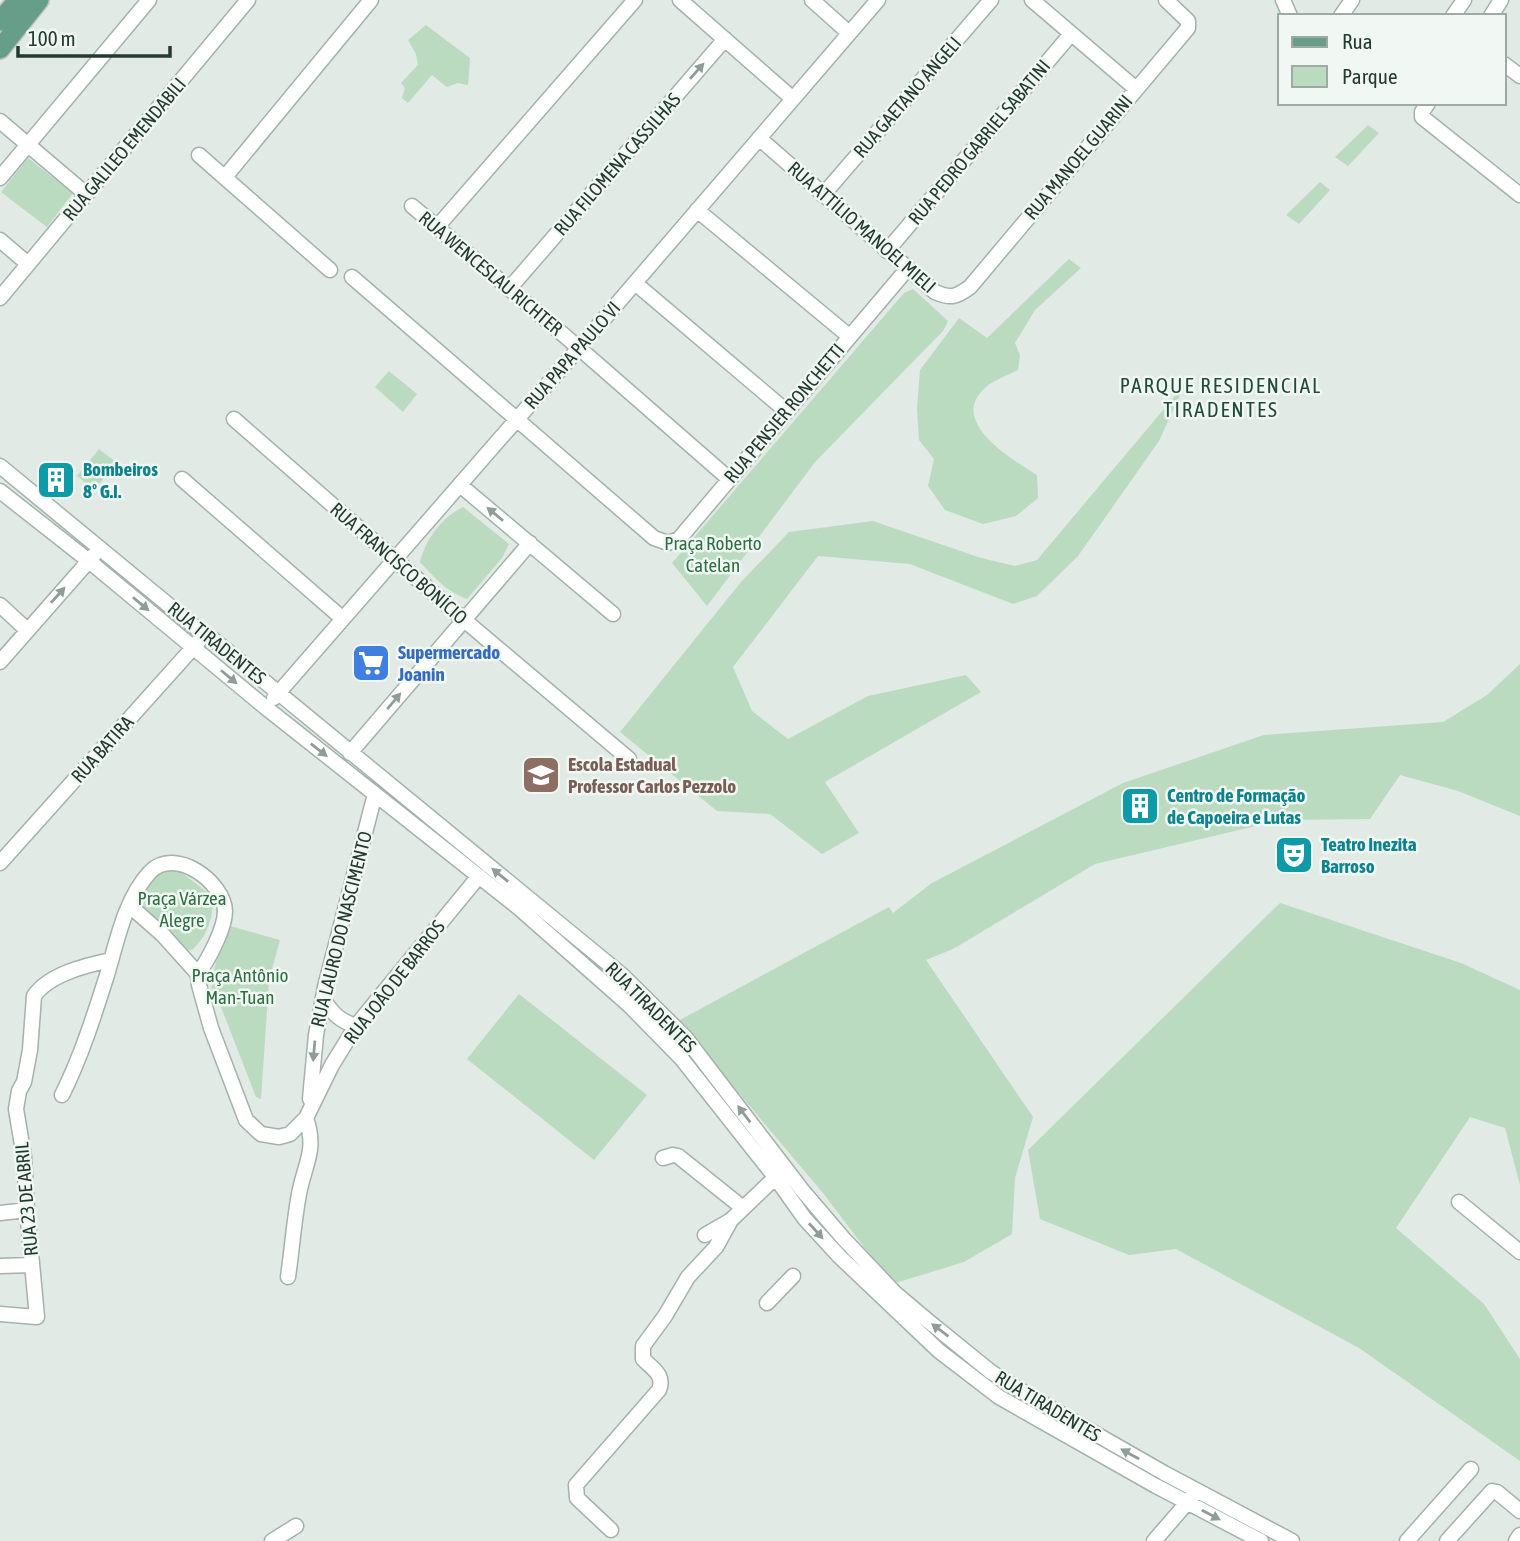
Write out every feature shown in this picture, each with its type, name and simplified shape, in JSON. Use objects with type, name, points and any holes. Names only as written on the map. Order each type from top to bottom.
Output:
[{"type":"main road","points":[[0,21],[18,0]]},
{"type":"main road","points":[[0,49],[39,0]]},
{"type":"street","points":[[0,178],[149,0]]},
{"type":"street","name":"RUA GALILEO EMENDABILI","points":[[0,298],[248,0]]},
{"type":"street","points":[[225,177],[371,0]]},
{"type":"street","points":[[437,227],[635,0]]},
{"type":"street","points":[[680,0],[793,99]]},
{"type":"street","points":[[812,0],[849,33]]},
{"type":"street","name":"RUA PAPA PAULO VI","points":[[265,708],[878,0]]},
{"type":"street","name":"RUA GAETANO ANGELI","points":[[823,195],[992,0]]},
{"type":"street","points":[[1032,0],[1135,88]]},
{"type":"street","name":"RUA MANOEL GUARINI","points":[[970,287],[1188,28],[1188,21],[1166,0]]},
{"type":"street","name":"RUA PEDRO GABRIEL SABATINI","points":[[887,251],[1071,34]]},
{"type":"street","name":"RUA FILOMENA CASSILHAS","points":[[509,289],[725,39]]},
{"type":"street","points":[[1425,108],[1422,117],[1520,195]]},
{"type":"street","points":[[0,121],[86,194]]},
{"type":"street","name":"RUA ATTÍLIO MANOEL MIELI","points":[[759,138],[935,292],[946,297],[956,297],[970,287]]},
{"type":"street","points":[[199,155],[330,270]]},
{"type":"street","name":"RUA WENCESLAU RICHTER","points":[[412,205],[728,478]]},
{"type":"street","points":[[697,210],[849,336]]},
{"type":"street","points":[[0,240],[27,264]]},
{"type":"street","name":"RUA PENSIER RONCHETTI","points":[[516,419],[654,538],[664,543],[675,541],[908,268]]},
{"type":"street","points":[[352,277],[516,419]]},
{"type":"street","points":[[635,283],[785,410]]},
{"type":"street","name":"RUA FRANCISCO BONÍCIO","points":[[234,419],[629,760]]},
{"type":"street","name":"RUA TIRADENTES","points":[[0,466],[622,975],[681,1032],[724,1087],[780,1173],[805,1219],[839,1256],[991,1372],[1160,1480],[1187,1502],[1261,1541]]},
{"type":"street","points":[[182,479],[343,619]]},
{"type":"street","points":[[460,485],[614,614]]},
{"type":"street","name":"RUA TIRADENTES","points":[[0,491],[582,962],[665,1041],[710,1097],[780,1173]]},
{"type":"street","points":[[20,507],[33,492]]},
{"type":"street","points":[[350,753],[530,543]]},
{"type":"street","points":[[0,662],[100,547]]},
{"type":"street","points":[[0,605],[27,630]]},
{"type":"street","name":"RUA BATIRA","points":[[0,863],[205,635]]},
{"type":"street","name":"RUA LAURO DO NASCIMENTO","points":[[288,1277],[299,1194],[311,1150],[310,1105],[316,1035],[374,794]]},
{"type":"street","points":[[62,1095],[88,1034],[121,927],[130,906],[151,872],[160,864],[180,862],[190,867],[216,889],[225,908],[208,958],[198,974]]},
{"type":"street","name":"RUA JOÂO DE BARROS","points":[[130,906],[163,935],[198,974],[211,1028],[246,1120],[261,1134],[279,1137],[290,1133],[310,1105],[356,1026],[479,876]]},
{"type":"street","points":[[582,962],[596,954]]},
{"type":"street","name":"RUA 23 DE ABRIL","points":[[0,1314],[37,1317],[24,1157],[16,1109],[30,1050],[32,1003],[38,991],[77,969],[111,960]]},
{"type":"street","points":[[324,999],[333,1015],[356,1026]]},
{"type":"street","points":[[665,1041],[681,1032]]},
{"type":"street","points":[[710,1097],[724,1087]]},
{"type":"street","points":[[663,1158],[678,1156],[743,1208]]},
{"type":"street","points":[[705,1236],[731,1220],[780,1173]]},
{"type":"street","points":[[1459,1202],[1520,1252]]},
{"type":"street","points":[[0,1213],[27,1210]]},
{"type":"street","points":[[611,1530],[577,1498],[576,1485],[659,1390],[662,1383],[660,1377],[643,1359],[643,1346],[688,1277],[716,1247],[731,1220]]},
{"type":"street","points":[[0,1266],[32,1265]]},
{"type":"street","points":[[767,1303],[793,1276]]},
{"type":"street","points":[[1408,1541],[1471,1469]]},
{"type":"street","name":"RUA TIRADENTES","points":[[1160,1480],[1197,1491],[1293,1541]]},
{"type":"street","points":[[1154,1541],[1197,1491]]},
{"type":"street","points":[[1447,1541],[1492,1491],[1520,1511]]},
{"type":"street","points":[[272,1541],[296,1526]]},
{"type":"street","points":[[1516,1541],[1520,1535]]},
{"type":"green space","points":[[426,25],[470,58],[468,85],[458,83],[447,87],[432,75],[408,103],[402,98],[405,88],[401,83],[418,65],[416,54],[408,40]]},
{"type":"green space","points":[[1368,125],[1379,133],[1348,166],[1335,157]]},
{"type":"green space","points":[[28,158],[73,193],[47,227],[1,192]]},
{"type":"green space","points":[[1320,182],[1330,190],[1299,224],[1286,215]]},
{"type":"green space","points":[[1069,259],[1081,268],[1035,310],[1015,343],[1020,355],[1018,370],[989,385],[974,404],[974,417],[990,441],[1037,475],[1038,498],[1016,516],[983,524],[945,510],[928,486],[934,459],[919,440],[917,409],[920,370],[959,318],[987,338]]},
{"type":"green space","name":"Praça Roberto Catelan","points":[[913,289],[948,321],[943,331],[815,462],[707,606],[672,563],[904,293]]},
{"type":"green space","points":[[389,371],[417,394],[403,412],[375,387]]},
{"type":"green space","points":[[1185,384],[1159,441],[1078,556],[1037,596],[1013,604],[910,564],[818,556],[733,667],[752,711],[788,739],[868,696],[966,675],[981,692],[825,782],[859,833],[822,854],[770,814],[717,811],[620,732],[741,582],[789,532],[873,521],[981,558],[1015,566],[1037,560]]},
{"type":"green space","points":[[99,449],[117,463],[94,490],[77,476]]},
{"type":"green space","points":[[463,507],[509,544],[502,558],[467,599],[447,588],[420,562],[435,530]]},
{"type":"green space","points":[[1520,664],[1520,816],[1458,791],[1400,775],[1370,819],[1282,820],[1095,864],[953,949],[926,960],[1033,1117],[1015,1178],[1012,1234],[964,1262],[892,1284],[823,1193],[678,1021],[889,907],[893,913],[932,883],[1123,783],[1264,735],[1443,722],[1487,695]]},
{"type":"green space","name":"Praça Várzea Alegre","points":[[164,869],[177,869],[212,896],[209,925],[192,950],[182,949],[136,903],[153,873]]},
{"type":"green space","points":[[1280,903],[1461,963],[1520,990],[1520,1185],[1505,1128],[1470,1117],[1396,1228],[1484,1304],[1520,1359],[1520,1461],[1359,1348],[1176,1249],[1129,1255],[1040,1219],[1028,1150]]},
{"type":"green space","name":"Praça Antônio Man-Tuan","points":[[230,926],[280,940],[269,980],[261,1099],[256,1097],[221,1007],[211,1003],[216,964]]},
{"type":"green space","points":[[519,994],[647,1095],[594,1160],[467,1059]]},
{"type":"place","name":"Bombeiros 8º G.I.","points":[[56,480]]},
{"type":"place","name":"Supermercado Joanin","points":[[371,663]]},
{"type":"place","name":"Escola Estadual Professor Carlos Pezzolo","points":[[541,775]]},
{"type":"place","name":"Centro de Formação de Capoeira e Lutas","points":[[1140,806]]},
{"type":"place","name":"Teatro Inezita Barroso","points":[[1294,855]]},
{"type":"district","name":"PARQUE RESIDENCIAL TIRADENTES","points":[[1221,397]]}]
